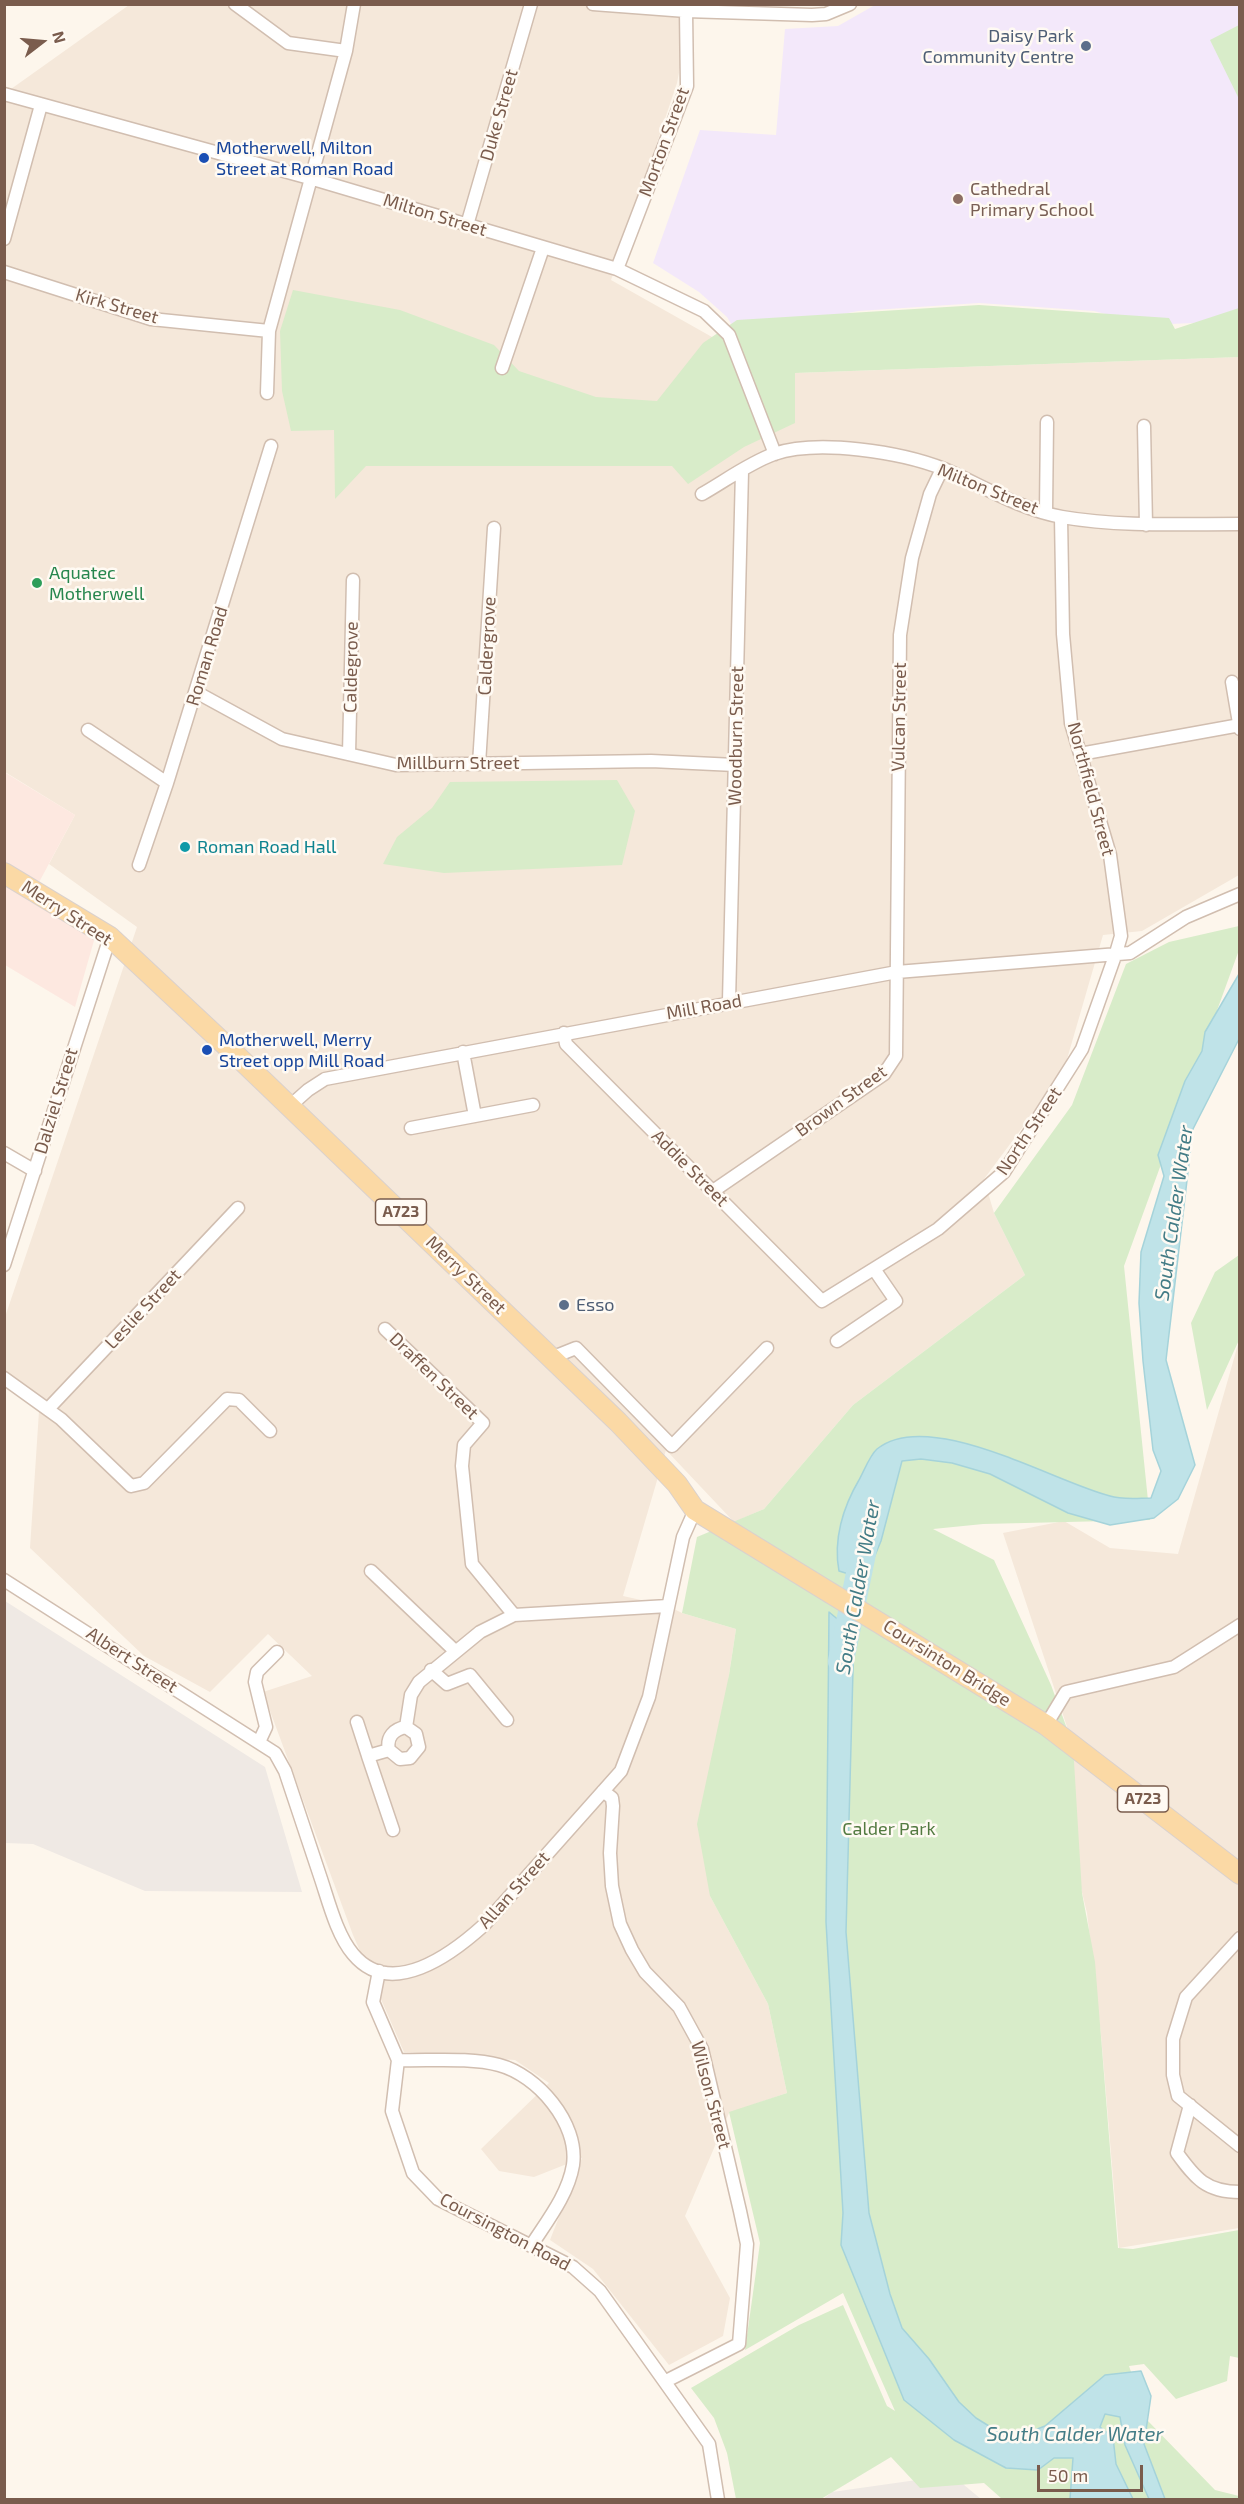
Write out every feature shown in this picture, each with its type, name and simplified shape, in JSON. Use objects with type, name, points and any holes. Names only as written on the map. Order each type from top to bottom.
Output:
[{"type":"main road","name":"Merry Street","points":[[4,873],[110,938],[290,1106],[551,1358],[647,1453],[676,1484],[695,1510],[786,1564]]},
{"type":"main road","name":"Coursinton Bridge","points":[[786,1564],[1046,1725]]},
{"type":"main road","name":"A723","points":[[1046,1725],[1239,1874]]},
{"type":"street","points":[[235,4],[288,43],[346,51]]},
{"type":"street","points":[[267,393],[269,331],[313,179],[346,51],[354,4]]},
{"type":"street","name":"Duke Street","points":[[467,225],[531,4]]},
{"type":"street","points":[[593,4],[686,11],[812,15],[826,14],[850,4]]},
{"type":"street","name":"Morton Street","points":[[617,269],[687,86],[686,11]]},
{"type":"street","name":"Milton Street","points":[[4,94],[105,119],[617,269],[704,311],[729,335],[775,454]]},
{"type":"street","points":[[4,239],[41,105]]},
{"type":"street","points":[[502,368],[543,248]]},
{"type":"street","name":"Kirk Street","points":[[4,272],[152,319],[269,331]]},
{"type":"street","points":[[1046,512],[1047,422]]},
{"type":"street","points":[[1144,426],[1146,525]]},
{"type":"street","name":"Roman Road","points":[[139,865],[168,783],[271,446]]},
{"type":"street","name":"Milton Street","points":[[702,494],[775,454],[816,449],[879,450],[942,469],[1021,505],[1061,517],[1146,525],[1239,524]]},
{"type":"street","name":"Vulcan Street","points":[[897,972],[900,635],[912,558],[930,494],[942,469]]},
{"type":"street","name":"Woodburn Street","points":[[729,1001],[742,471]]},
{"type":"street","name":"Northfield Street","points":[[1061,517],[1063,634],[1071,723],[1110,855],[1121,936],[1116,953]]},
{"type":"street","name":"Caldergrove","points":[[479,764],[494,528]]},
{"type":"street","name":"Caldegrove","points":[[349,754],[353,580]]},
{"type":"street","points":[[1080,754],[1239,726],[1232,682]]},
{"type":"street","name":"Millburn Street","points":[[196,692],[282,739],[396,765],[651,761],[735,765]]},
{"type":"street","points":[[88,730],[168,783]]},
{"type":"street","name":"Mill Road","points":[[290,1106],[325,1079],[729,1001],[897,972],[1130,953],[1186,917],[1239,894]]},
{"type":"street","name":"Dalziel Street","points":[[4,1265],[110,938]]},
{"type":"street","name":"North Street","points":[[822,1301],[938,1229],[1004,1172],[1082,1049],[1116,953]]},
{"type":"street","name":"Brown Street","points":[[713,1191],[889,1069],[898,1049],[897,972]]},
{"type":"street","name":"Addie Street","points":[[564,1033],[566,1044],[822,1301]]},
{"type":"street","points":[[463,1052],[475,1116]]},
{"type":"street","points":[[411,1128],[532,1106]]},
{"type":"street","points":[[4,1153],[35,1171]]},
{"type":"street","name":"Leslie Street","points":[[48,1409],[238,1208]]},
{"type":"street","points":[[837,1341],[896,1301],[874,1269]]},
{"type":"street","name":"Draffen Street","points":[[385,1329],[483,1424],[464,1445],[462,1466],[472,1564],[514,1615]]},
{"type":"street","points":[[551,1358],[576,1348],[672,1446],[767,1348]]},
{"type":"street","points":[[4,1378],[48,1409],[131,1486],[137,1487],[144,1483],[226,1399],[238,1400],[270,1431]]},
{"type":"street","name":"Allan Street","points":[[379,1971],[397,1974],[414,1970],[463,1943],[484,1925],[621,1771],[649,1697],[683,1537],[695,1510]]},
{"type":"street","points":[[371,1571],[455,1651]]},
{"type":"street","name":"Albert Street","points":[[4,1580],[259,1742]]},
{"type":"street","points":[[406,1727],[411,1695],[419,1682],[480,1632],[514,1615],[668,1606]]},
{"type":"street","points":[[1046,1725],[1066,1692],[1174,1667],[1239,1625]]},
{"type":"street","points":[[277,1652],[257,1672],[255,1682],[266,1726],[259,1742],[275,1754],[285,1771],[347,1945],[360,1962],[379,1971],[373,2002],[398,2060],[496,2064],[516,2070],[546,2094],[564,2124],[572,2150],[573,2164],[568,2184],[531,2246]]},
{"type":"street","points":[[431,1670],[447,1684],[470,1675],[507,1720]]},
{"type":"street","points":[[357,1722],[393,1830]]},
{"type":"street","points":[[406,1727],[416,1734],[419,1742],[417,1752],[405,1760],[395,1757],[389,1750],[390,1735],[406,1727]]},
{"type":"street","points":[[368,1756],[389,1750]]},
{"type":"street","name":"Wilson Street","points":[[603,1791],[612,1798],[614,1806],[610,1853],[612,1886],[620,1924],[645,1972],[678,2007],[702,2049],[747,2244],[739,2344],[666,2381]]},
{"type":"street","points":[[1239,1938],[1186,1997],[1173,2039],[1173,2075],[1178,2096],[1239,2145]]},
{"type":"street","name":"Coursington Road","points":[[398,2060],[392,2111],[413,2173],[438,2199],[573,2267],[600,2291],[709,2444],[718,2499]]},
{"type":"street","points":[[1190,2105],[1177,2153],[1196,2180],[1226,2192],[1239,2192]]},
{"type":"shaded area","points":[[129,5],[692,5],[677,83],[611,280],[712,337],[795,423],[795,373],[1239,357],[1239,875],[1142,931],[1103,935],[1063,1073],[984,1179],[994,1213],[1025,1275],[853,1405],[764,1509],[734,1522],[666,1450],[623,1596],[668,1606],[682,1613],[736,1629],[729,1675],[710,1896],[768,2004],[787,2093],[729,2113],[685,2216],[730,2298],[723,2336],[669,2365],[593,2269],[550,2240],[582,2158],[534,2177],[499,2171],[481,2149],[549,2083],[515,2060],[404,2052],[353,1935],[263,1692],[312,1676],[268,1634],[210,1692],[144,1656],[30,1548],[40,1396],[5,1374],[5,1317],[137,927],[49,864],[75,815],[5,772],[4,94]]},
{"type":"shaded area","name":"Cathedral Primary School","points":[[875,5],[1239,5],[1239,321],[1148,325],[1094,311],[979,303],[858,311],[794,324],[745,347],[727,317],[699,292],[653,263],[700,130],[776,135],[785,29],[838,26]]},
{"type":"shaded area","points":[[4,772],[75,815],[29,901],[95,937],[75,1007],[5,965]]},
{"type":"shaded area","points":[[1239,1341],[1239,2228],[1119,2248],[1101,2035],[1087,1913],[1064,1818],[1073,1745],[1003,1533],[1064,1521],[1110,1548],[1178,1554]]},
{"type":"shaded area","points":[[5,1601],[265,1767],[302,1892],[145,1891],[33,1844],[5,1843]]},
{"type":"shaded area","points":[[952,2475],[981,2499],[822,2500],[832,2492]]},
{"type":"green space","points":[[1239,25],[1239,99],[1210,40]]},
{"type":"green space","points":[[293,290],[400,310],[494,345],[519,371],[596,397],[657,401],[703,343],[737,320],[979,305],[1169,318],[1175,329],[1239,308],[1240,357],[795,373],[795,423],[744,447],[688,484],[672,466],[366,466],[335,499],[334,430],[291,431],[282,391],[280,331]]},
{"type":"green space","points":[[617,780],[635,811],[622,865],[444,873],[383,864],[397,837],[432,808],[450,782]]},
{"type":"green space","name":"Calder Park","points":[[1239,926],[1239,950],[1124,1266],[1150,1520],[983,1524],[933,1529],[994,1560],[1051,1685],[1073,1745],[1082,1893],[1095,1962],[1118,2248],[1133,2249],[1239,2230],[1239,2358],[1230,2356],[1227,2381],[1176,2399],[1144,2364],[1129,2366],[1148,2421],[1215,2490],[1239,2496],[1239,2499],[1002,2499],[984,2483],[920,2488],[891,2457],[821,2499],[736,2499],[727,2453],[714,2418],[691,2388],[799,2325],[843,2305],[887,2406],[895,2411],[843,2293],[745,2350],[760,2243],[729,2112],[787,2093],[768,2004],[710,1896],[697,1824],[729,1675],[736,1629],[682,1613],[697,1537],[764,1509],[853,1405],[1025,1275],[994,1213],[1072,1105],[1126,964],[1169,942]]},
{"type":"green space","points":[[1239,1255],[1239,1340],[1207,1410],[1191,1323],[1215,1272]]},
{"type":"water","name":"South Calder Water","points":[[1239,974],[1239,1039],[1193,1129],[1166,1360],[1195,1465],[1178,1499],[1154,1518],[1110,1525],[1068,1513],[990,1474],[952,1463],[921,1459],[902,1461],[881,1541],[865,1579],[839,1571],[838,1536],[848,1501],[874,1452],[900,1438],[927,1437],[959,1442],[1110,1496],[1151,1498],[1161,1471],[1153,1450],[1143,1361],[1139,1303],[1141,1252],[1164,1176],[1158,1155],[1185,1081],[1202,1051],[1205,1032]]},
{"type":"water","name":"South Calder Water","points":[[829,1612],[854,1633],[846,1932],[869,2213],[890,2294],[902,2328],[929,2359],[959,2402],[976,2418],[997,2431],[1019,2436],[1045,2426],[1105,2375],[1141,2371],[1151,2396],[1144,2444],[1165,2499],[1149,2499],[1125,2445],[1120,2417],[1105,2414],[1100,2427],[1113,2437],[1116,2464],[1133,2499],[1070,2499],[1073,2458],[1054,2458],[1038,2470],[1006,2468],[954,2440],[904,2400],[841,2245],[843,2213],[826,1922]]},
{"type":"waterway","name":"South Calder Water","points":[[841,1661],[865,1544]]},
{"type":"place","name":"Daisy Park Community Centre","points":[[1086,46]]},
{"type":"place","name":"Motherwell, Milton Street at Roman Road","points":[[204,158]]},
{"type":"place","name":"Cathedral Primary School","points":[[958,199]]},
{"type":"place","name":"Aquatec Motherwell","points":[[37,583]]},
{"type":"place","name":"Roman Road Hall","points":[[185,847]]},
{"type":"place","name":"Motherwell, Merry Street opp Mill Road","points":[[207,1050]]},
{"type":"place","name":"Esso","points":[[564,1305]]}]
